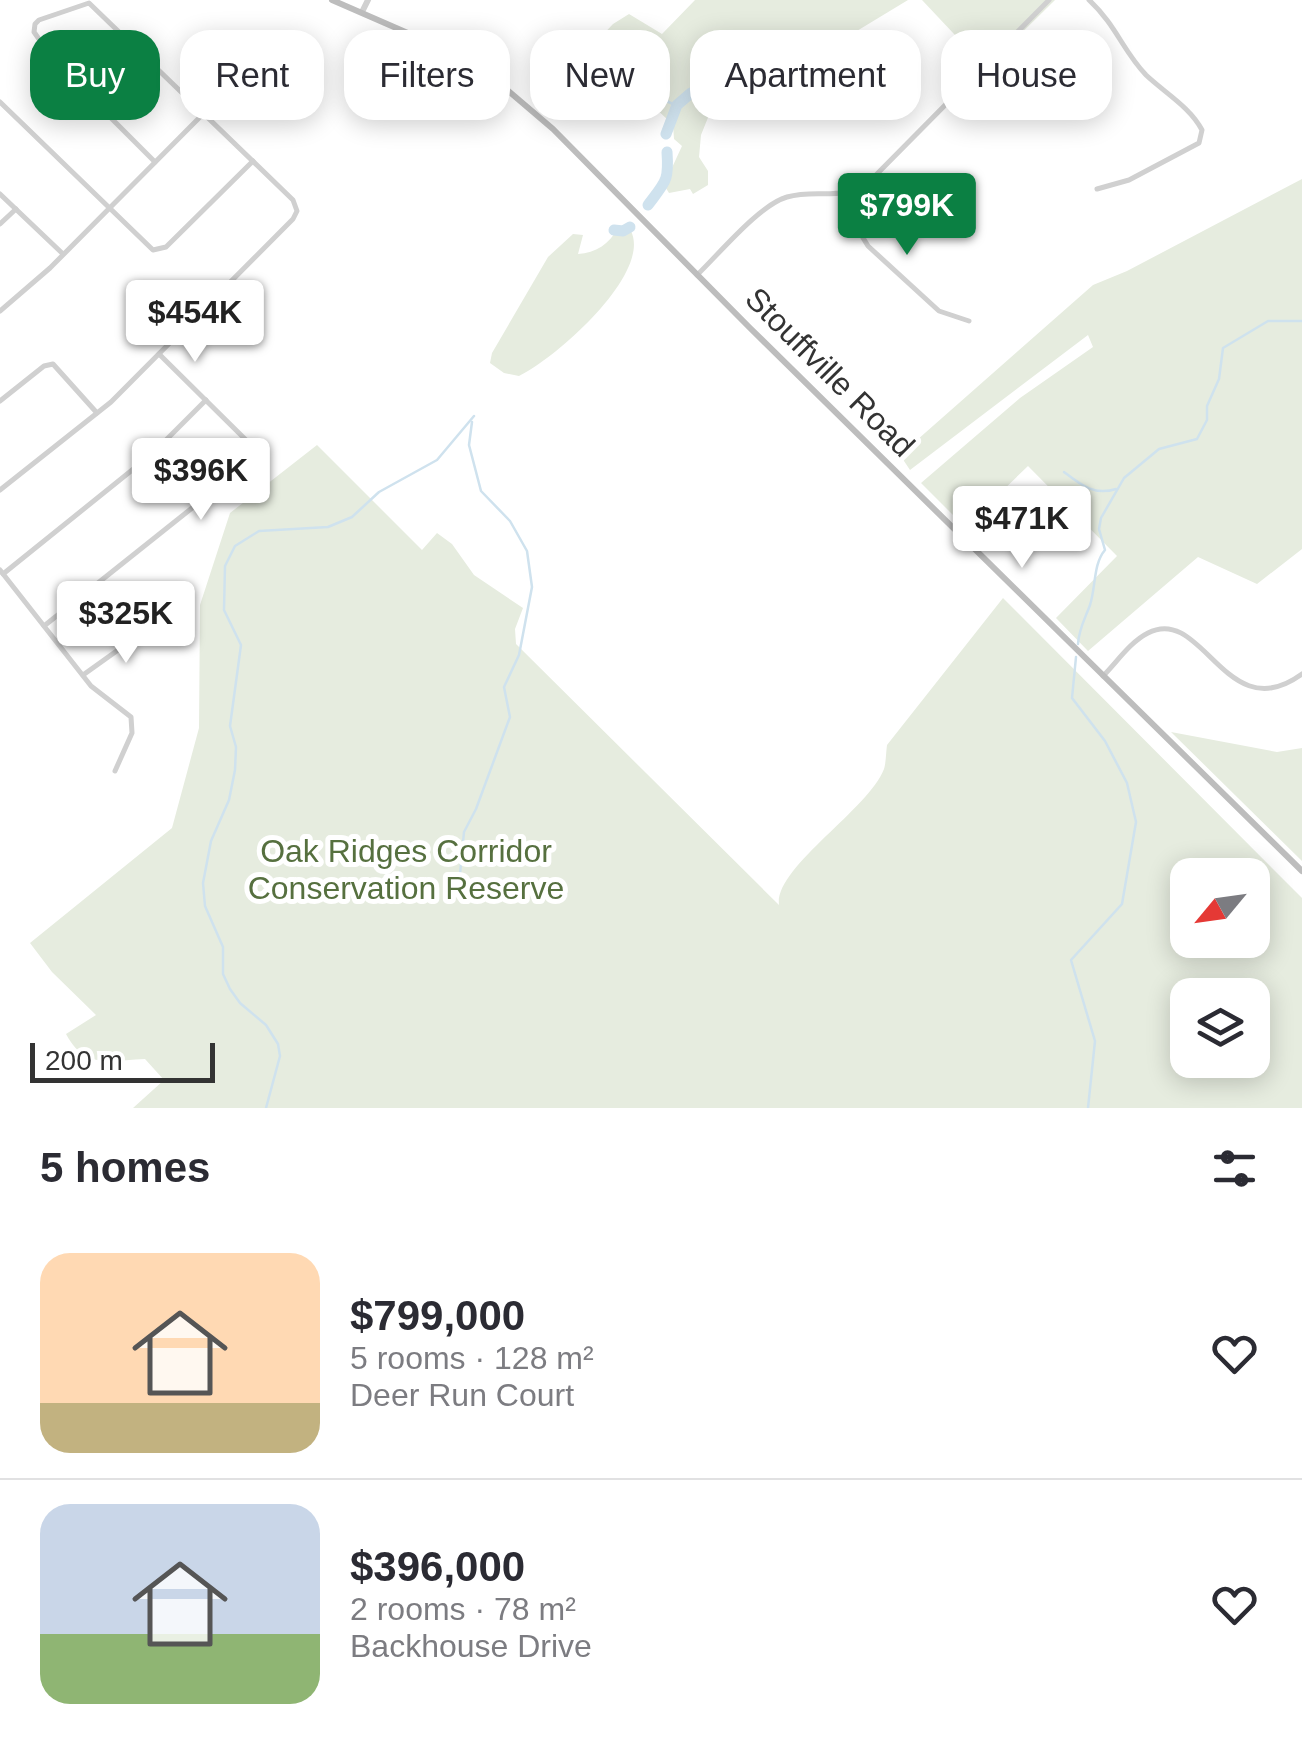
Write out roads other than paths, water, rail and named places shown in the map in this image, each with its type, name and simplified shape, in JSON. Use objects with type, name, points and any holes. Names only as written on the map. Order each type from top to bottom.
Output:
[{"type":"main road","name":"Stouffville Road","points":[[332,0],[449,51],[500,83],[553,129],[1302,871]]},
{"type":"street","points":[[362,12],[368,0]]},
{"type":"street","points":[[698,275],[776,202],[800,195],[847,194],[871,180],[1049,0]]},
{"type":"street","points":[[1089,0],[1112,22],[1145,74],[1194,117],[1202,130],[1198,143],[1129,180],[1097,190]]},
{"type":"street","points":[[154,162],[55,62],[37,40],[35,24],[89,4],[180,90]]},
{"type":"street","points":[[0,102],[150,248],[161,250],[253,161]]},
{"type":"street","points":[[0,311],[197,120]]},
{"type":"street","points":[[0,490],[97,413],[296,215],[293,200],[211,120]]},
{"type":"street","points":[[0,194],[62,254]]},
{"type":"street","points":[[847,194],[851,218],[868,246],[939,311],[970,321]]},
{"type":"street","points":[[0,224],[16,209]]},
{"type":"street","points":[[44,626],[251,461],[250,444],[160,354]]},
{"type":"street","points":[[0,400],[44,366],[53,364],[97,413]]},
{"type":"street","points":[[115,770],[134,722],[98,695],[2,572],[152,454],[206,400]]},
{"type":"street","points":[[1103,676],[1148,633],[1171,629],[1188,636],[1220,668],[1246,686],[1281,686],[1302,674]]},
{"type":"street","points":[[83,675],[139,635],[161,630]]},
{"type":"waterway","points":[[666,134],[677,105],[690,94]]},
{"type":"waterway","points":[[670,103],[677,106]]},
{"type":"waterway","points":[[648,205],[665,180],[667,152]]},
{"type":"waterway","points":[[614,230],[630,227]]},
{"type":"waterway","points":[[1078,644],[1098,562],[1105,550],[1099,529],[1101,518],[1124,478],[1159,449],[1197,439],[1219,379],[1223,348],[1268,321],[1302,321]]},
{"type":"waterway","points":[[266,1108],[280,1056],[278,1044],[266,1025],[240,1003],[223,974],[223,947],[205,906],[203,883],[211,841],[229,800],[235,770],[236,747],[230,726],[241,645],[224,610],[225,566],[235,546],[259,531],[328,527],[352,517],[379,492],[437,460],[474,416]]},
{"type":"waterway","points":[[460,874],[464,832],[510,717],[504,687],[519,655],[532,587],[527,551],[510,521],[481,491],[469,445],[472,422]]},
{"type":"waterway","points":[[1064,472],[1094,490],[1116,489]]},
{"type":"waterway","points":[[1076,657],[1072,698],[1105,741],[1127,783],[1136,822],[1122,904],[1071,960],[1095,1041],[1088,1108]]},
{"type":"park label","name":"Oak Ridges Corridor Conservation Reserve","points":[[406,870]]}]
